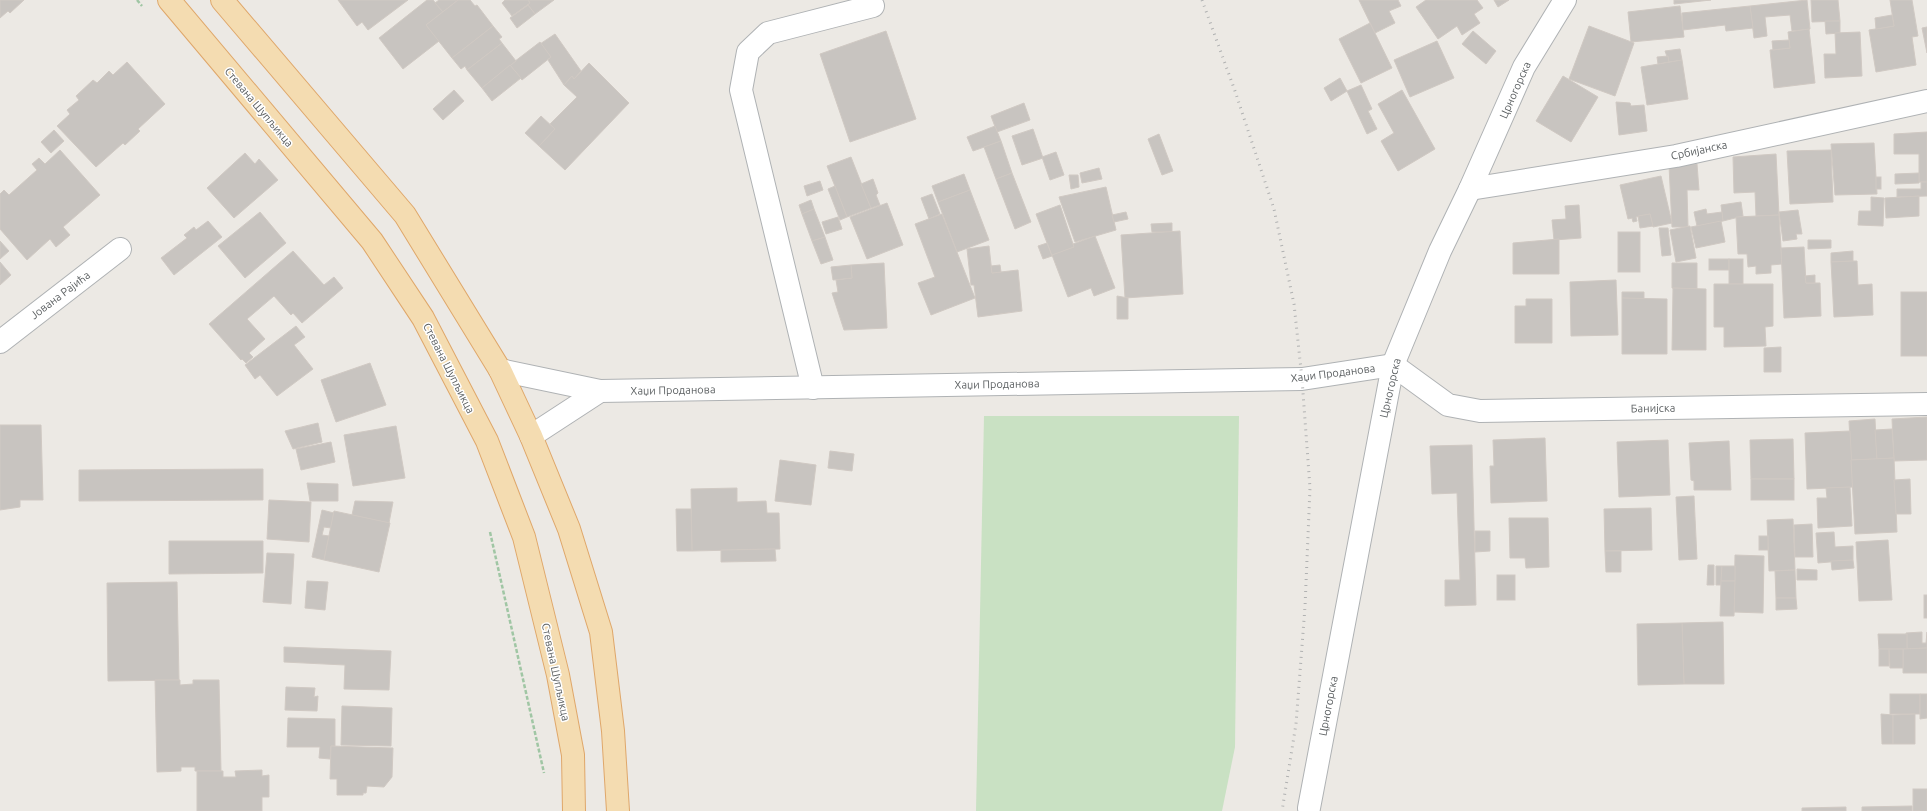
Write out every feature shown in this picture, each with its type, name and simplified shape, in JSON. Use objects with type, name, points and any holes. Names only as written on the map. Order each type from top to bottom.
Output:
[{"type":"main road","name":"Стевана Шупљикца","points":[[169,0],[372,241],[423,318],[487,440],[524,537],[558,675],[572,756],[574,811]]},
{"type":"main road","points":[[222,0],[405,215],[500,370],[531,436],[569,530],[601,632],[613,731],[618,811]]},
{"type":"street","name":"Црногорска","points":[[1309,808],[1393,365],[1440,251],[1470,189],[1524,67],[1565,0]]},
{"type":"street","points":[[813,388],[740,90],[748,52],[768,33],[873,6]]},
{"type":"street","name":"Србијанска","points":[[1470,189],[1676,156],[1927,101]]},
{"type":"street","name":"Јована Рајића","points":[[0,342],[120,249]]},
{"type":"street","name":"Хаџи Проданова","points":[[500,370],[600,391],[1302,379],[1393,365]]},
{"type":"street","name":"Банијска","points":[[1393,365],[1448,405],[1480,411],[1927,404]]},
{"type":"street","points":[[531,436],[600,391]]},
{"type":"path","points":[[137,0],[148,12]]},
{"type":"path","points":[[489,525],[546,780]]},
{"type":"green space","points":[[984,416],[1239,416],[1235,747],[1222,811],[976,811]]},
{"type":"building","points":[[0,0],[24,0],[10,13],[8,11],[0,18]]},
{"type":"building","points":[[338,0],[408,0],[368,30],[362,22],[357,26]]},
{"type":"building","points":[[427,0],[433,0],[443,12],[426,25],[439,41],[403,69],[379,38]]},
{"type":"building","points":[[439,0],[458,0],[443,12],[435,3]]},
{"type":"building","points":[[458,0],[470,0],[475,6],[477,5],[493,26],[452,58],[426,25]]},
{"type":"building","points":[[505,0],[528,0],[530,3],[512,16],[502,3]]},
{"type":"building","points":[[528,0],[554,0],[535,14],[528,5],[530,3]]},
{"type":"building","points":[[1359,0],[1398,0],[1401,6],[1389,11],[1395,23],[1375,33]]},
{"type":"building","points":[[1426,0],[1477,0],[1483,8],[1474,14],[1480,23],[1462,35],[1457,26],[1438,39],[1416,7]]},
{"type":"building","points":[[1494,0],[1509,0],[1498,7]]},
{"type":"building","points":[[1674,0],[1711,0],[1674,4]]},
{"type":"building","points":[[1807,0],[1810,29],[1792,31],[1790,15],[1765,17],[1767,36],[1754,38],[1750,6]]},
{"type":"building","points":[[1811,0],[1838,0],[1840,21],[1812,22]]},
{"type":"building","points":[[1890,0],[1912,0],[1918,36],[1912,37],[1916,65],[1876,72],[1869,30],[1894,26]]},
{"type":"building","points":[[528,5],[535,14],[517,28],[510,18]]},
{"type":"building","points":[[1680,6],[1684,37],[1631,42],[1628,12]]},
{"type":"building","points":[[1750,6],[1753,28],[1726,31],[1725,25],[1683,30],[1682,13]]},
{"type":"building","points":[[1892,15],[1894,26],[1876,29],[1875,18]]},
{"type":"building","points":[[1825,21],[1840,21],[1840,33],[1826,34]]},
{"type":"building","points":[[1370,23],[1392,68],[1361,83],[1339,39]]},
{"type":"building","points":[[493,26],[502,37],[499,39],[502,43],[467,70],[465,66],[461,69],[452,58]]},
{"type":"building","points":[[1589,26],[1634,43],[1615,96],[1569,79]]},
{"type":"building","points":[[1927,27],[1927,53],[1922,28]]},
{"type":"building","points":[[1809,29],[1815,83],[1774,88],[1770,50],[1790,48],[1788,32]]},
{"type":"building","points":[[886,31],[916,119],[850,142],[820,54]]},
{"type":"building","points":[[1473,31],[1496,51],[1486,64],[1462,44]]},
{"type":"building","points":[[1860,32],[1862,76],[1825,78],[1824,54],[1836,54],[1835,33]]},
{"type":"building","points":[[555,34],[581,71],[574,79],[572,76],[564,85],[548,60],[551,57],[540,44]]},
{"type":"building","points":[[1789,40],[1790,48],[1773,50],[1772,41]]},
{"type":"building","points":[[1437,41],[1454,78],[1410,97],[1394,60]]},
{"type":"building","points":[[540,42],[551,57],[522,80],[510,65]]},
{"type":"building","points":[[502,43],[516,61],[482,88],[467,70]]},
{"type":"building","points":[[1680,49],[1682,60],[1669,62],[1665,51]]},
{"type":"building","points":[[1668,56],[1669,62],[1658,64],[1657,57]]},
{"type":"building","points":[[1682,60],[1688,99],[1647,105],[1641,67]]},
{"type":"building","points":[[127,62],[165,104],[138,129],[140,131],[125,145],[123,143],[96,167],[57,126],[70,114],[67,110],[79,100],[76,96],[93,80],[97,83],[109,71],[113,75]]},
{"type":"building","points":[[589,63],[629,103],[565,170],[539,146],[555,129],[550,124],[577,97],[564,85],[572,76],[574,79]]},
{"type":"building","points":[[510,65],[521,78],[492,101],[482,88]]},
{"type":"building","points":[[1563,76],[1598,97],[1571,142],[1536,121]]},
{"type":"building","points":[[1340,78],[1347,91],[1331,101],[1324,88]]},
{"type":"building","points":[[1361,85],[1372,109],[1368,111],[1377,129],[1367,134],[1347,91]]},
{"type":"building","points":[[454,90],[464,101],[443,120],[433,109]]},
{"type":"building","points":[[1402,90],[1435,149],[1398,171],[1381,141],[1394,133],[1378,104]]},
{"type":"building","points":[[1616,102],[1630,103],[1631,106],[1644,105],[1647,131],[1619,135]]},
{"type":"building","points":[[1024,103],[1030,120],[997,132],[991,116]]},
{"type":"building","points":[[541,116],[555,129],[539,146],[525,133]]},
{"type":"building","points":[[995,126],[1001,141],[973,151],[967,137]]},
{"type":"building","points":[[1033,129],[1043,158],[1022,165],[1012,136]]},
{"type":"building","points":[[54,130],[64,141],[51,153],[41,142]]},
{"type":"building","points":[[1927,132],[1927,182],[1919,182],[1919,154],[1894,154],[1894,134]]},
{"type":"building","points":[[1159,134],[1173,171],[1162,175],[1148,139]]},
{"type":"building","points":[[1001,141],[1012,173],[996,179],[984,147]]},
{"type":"building","points":[[1874,143],[1877,194],[1835,195],[1831,144]]},
{"type":"building","points":[[60,150],[100,195],[63,227],[70,235],[56,247],[50,239],[27,260],[0,229],[0,194],[4,190],[9,195],[37,170],[32,164],[39,158],[45,164]]},
{"type":"building","points":[[1831,150],[1833,202],[1790,204],[1787,151]]},
{"type":"building","points":[[1056,152],[1064,175],[1050,180],[1042,157]]},
{"type":"building","points":[[245,153],[255,164],[259,159],[278,180],[234,218],[207,188]]},
{"type":"building","points":[[1776,154],[1779,215],[1756,216],[1755,192],[1734,193],[1733,157]]},
{"type":"building","points":[[851,157],[871,208],[847,217],[827,166]]},
{"type":"building","points":[[1697,164],[1699,190],[1687,190],[1688,227],[1672,227],[1669,165]]},
{"type":"building","points":[[1099,168],[1102,179],[1082,183],[1080,173]]},
{"type":"building","points":[[1012,173],[1031,222],[1015,229],[996,179]]},
{"type":"building","points":[[1919,173],[1919,183],[1895,184],[1895,174]]},
{"type":"building","points":[[964,174],[970,190],[938,202],[932,186]]},
{"type":"building","points":[[1069,175],[1078,175],[1079,187],[1071,189]]},
{"type":"building","points":[[1661,176],[1672,223],[1653,227],[1650,214],[1636,217],[1637,221],[1633,222],[1632,218],[1628,219],[1620,185]]},
{"type":"building","points":[[1876,177],[1881,177],[1881,189],[1876,189]]},
{"type":"building","points":[[873,179],[878,193],[876,195],[880,205],[871,208],[861,184]]},
{"type":"building","points":[[820,181],[823,190],[807,196],[804,186]]},
{"type":"building","points":[[1921,182],[1927,182],[1927,196],[1897,197],[1897,189],[1921,189]]},
{"type":"building","points":[[835,186],[847,217],[840,220],[828,189]]},
{"type":"building","points":[[1106,187],[1116,230],[1075,242],[1059,197]]},
{"type":"building","points":[[970,190],[989,240],[957,252],[938,202]]},
{"type":"building","points":[[932,194],[940,214],[929,219],[921,198]]},
{"type":"building","points":[[1919,196],[1919,216],[1886,218],[1885,198]]},
{"type":"building","points":[[1871,197],[1884,198],[1883,226],[1858,225],[1859,211],[1871,211]]},
{"type":"building","points":[[811,200],[814,209],[802,214],[799,205]]},
{"type":"building","points":[[1741,202],[1743,216],[1723,221],[1721,205]]},
{"type":"building","points":[[887,203],[903,245],[867,259],[850,217]]},
{"type":"building","points":[[1060,205],[1074,247],[1052,256],[1036,214]]},
{"type":"building","points":[[1579,205],[1581,238],[1554,240],[1552,220],[1566,219],[1565,206]]},
{"type":"building","points":[[814,209],[825,237],[812,241],[802,214]]},
{"type":"building","points":[[1706,209],[1707,214],[1722,212],[1723,221],[1697,226],[1694,212]]},
{"type":"building","points":[[1798,210],[1802,234],[1796,234],[1797,239],[1783,241],[1779,212]]},
{"type":"building","points":[[260,212],[286,243],[245,278],[218,246]]},
{"type":"building","points":[[1126,212],[1128,219],[1114,222],[1112,215]]},
{"type":"building","points":[[942,214],[975,298],[931,315],[918,283],[935,277],[915,224]]},
{"type":"building","points":[[1650,214],[1653,226],[1640,228],[1638,216]]},
{"type":"building","points":[[1779,215],[1782,264],[1771,265],[1771,273],[1756,274],[1756,266],[1748,267],[1747,254],[1738,254],[1736,217]]},
{"type":"building","points":[[838,217],[842,229],[826,234],[822,222]]},
{"type":"building","points":[[208,221],[222,237],[174,275],[161,258],[187,238],[184,235],[194,227],[196,230]]},
{"type":"building","points":[[1721,221],[1725,242],[1696,248],[1691,227]]},
{"type":"building","points":[[1172,223],[1172,232],[1152,232],[1151,224]]},
{"type":"building","points":[[1690,226],[1696,258],[1676,262],[1670,230]]},
{"type":"building","points":[[1659,228],[1668,228],[1671,255],[1662,256]]},
{"type":"building","points":[[1180,231],[1183,294],[1125,298],[1121,235]]},
{"type":"building","points":[[1618,232],[1640,232],[1640,272],[1618,272]]},
{"type":"building","points":[[1095,236],[1115,288],[1094,296],[1091,288],[1068,297],[1052,255],[1074,247],[1073,244]]},
{"type":"building","points":[[825,237],[833,260],[821,264],[812,241]]},
{"type":"building","points":[[1559,239],[1559,274],[1513,274],[1513,243]]},
{"type":"building","points":[[1808,240],[1831,240],[1831,248],[1808,249]]},
{"type":"building","points":[[0,241],[9,251],[0,259]]},
{"type":"building","points":[[1047,243],[1052,256],[1043,259],[1038,246]]},
{"type":"building","points":[[989,246],[992,273],[1018,270],[1022,311],[978,317],[974,285],[971,285],[967,249]]},
{"type":"building","points":[[1804,247],[1806,283],[1820,283],[1821,316],[1784,318],[1781,248]]},
{"type":"building","points":[[293,251],[324,285],[334,277],[343,288],[302,323],[293,313],[291,315],[274,296],[247,319],[265,339],[249,353],[253,357],[246,363],[242,359],[241,360],[209,324]]},
{"type":"building","points":[[1853,251],[1853,261],[1831,262],[1831,253]]},
{"type":"building","points":[[1709,259],[1729,259],[1729,270],[1709,270]]},
{"type":"building","points":[[1729,259],[1743,259],[1743,284],[1729,284]]},
{"type":"building","points":[[1857,261],[1858,285],[1872,284],[1873,315],[1834,317],[1831,262]]},
{"type":"building","points":[[0,262],[11,275],[0,285]]},
{"type":"building","points":[[884,263],[887,328],[844,330],[832,293],[838,292],[836,280],[852,278],[851,265]]},
{"type":"building","points":[[1672,263],[1697,263],[1697,289],[1672,288]]},
{"type":"building","points":[[851,265],[852,278],[833,280],[831,267]]},
{"type":"building","points":[[1000,265],[1001,272],[992,273],[991,266]]},
{"type":"building","points":[[1815,275],[1815,283],[1806,283],[1805,276]]},
{"type":"building","points":[[1616,280],[1618,335],[1571,336],[1570,282]]},
{"type":"building","points":[[1714,284],[1773,284],[1773,326],[1765,327],[1766,346],[1724,347],[1724,327],[1714,327]]},
{"type":"building","points":[[1673,288],[1706,289],[1706,350],[1672,350]]},
{"type":"building","points":[[1622,292],[1644,292],[1644,299],[1622,298]]},
{"type":"building","points":[[1901,292],[1927,292],[1927,356],[1901,356]]},
{"type":"building","points":[[1117,296],[1128,298],[1128,319],[1117,319]]},
{"type":"building","points":[[1622,298],[1667,299],[1667,354],[1622,354]]},
{"type":"building","points":[[1526,299],[1552,299],[1552,343],[1515,343],[1515,306],[1526,306]]},
{"type":"building","points":[[296,326],[305,337],[294,345],[313,369],[277,396],[260,375],[255,379],[245,365]]},
{"type":"building","points":[[1781,347],[1781,372],[1764,372],[1764,348]]},
{"type":"building","points":[[370,363],[386,405],[336,422],[321,380]]},
{"type":"building","points":[[1927,417],[1927,460],[1894,461],[1892,419]]},
{"type":"building","points":[[1875,419],[1877,459],[1851,460],[1849,421]]},
{"type":"building","points":[[318,423],[322,442],[293,449],[285,431]]},
{"type":"building","points":[[0,425],[41,425],[43,500],[20,500],[20,507],[0,510]]},
{"type":"building","points":[[396,426],[405,478],[353,486],[344,435]]},
{"type":"building","points":[[1892,429],[1894,458],[1877,459],[1875,430]]},
{"type":"building","points":[[1850,431],[1853,487],[1807,489],[1805,433]]},
{"type":"building","points":[[1545,438],[1547,501],[1491,503],[1490,466],[1494,466],[1493,440]]},
{"type":"building","points":[[1793,439],[1794,479],[1751,479],[1750,440]]},
{"type":"building","points":[[1668,440],[1670,495],[1619,497],[1617,442]]},
{"type":"building","points":[[1729,441],[1731,490],[1694,490],[1694,481],[1691,480],[1689,443]]},
{"type":"building","points":[[331,442],[335,462],[301,470],[296,449]]},
{"type":"building","points":[[1472,445],[1476,605],[1445,606],[1445,580],[1460,580],[1457,493],[1432,494],[1430,446]]},
{"type":"building","points":[[830,451],[854,454],[852,471],[828,468]]},
{"type":"building","points":[[1894,458],[1897,532],[1855,534],[1851,460]]},
{"type":"building","points":[[780,460],[816,465],[811,505],[775,501]]},
{"type":"building","points":[[263,469],[263,500],[79,501],[79,470]]},
{"type":"building","points":[[1751,479],[1794,479],[1794,500],[1751,500]]},
{"type":"building","points":[[1910,479],[1911,514],[1896,514],[1894,480]]},
{"type":"building","points":[[307,483],[338,484],[338,501],[310,501]]},
{"type":"building","points":[[1850,487],[1852,526],[1818,528],[1817,498],[1827,498],[1826,488]]},
{"type":"building","points":[[737,488],[737,502],[766,501],[767,513],[779,513],[780,549],[692,551],[691,489]]},
{"type":"building","points":[[1694,496],[1697,559],[1679,560],[1676,497]]},
{"type":"building","points":[[269,500],[311,502],[309,542],[267,539]]},
{"type":"building","points":[[355,501],[393,502],[389,523],[352,515]]},
{"type":"building","points":[[1651,508],[1652,550],[1605,551],[1604,509]]},
{"type":"building","points":[[676,509],[691,509],[692,551],[677,551]]},
{"type":"building","points":[[322,510],[334,513],[331,528],[324,527],[322,535],[329,536],[324,560],[312,557]]},
{"type":"building","points":[[334,511],[390,523],[379,572],[324,560]]},
{"type":"building","points":[[1509,518],[1548,518],[1549,567],[1526,568],[1525,558],[1510,558]]},
{"type":"building","points":[[1793,519],[1795,570],[1769,571],[1767,520]]},
{"type":"building","points":[[1812,524],[1813,557],[1795,557],[1794,525]]},
{"type":"building","points":[[1475,531],[1490,531],[1490,551],[1475,552]]},
{"type":"building","points":[[1834,532],[1835,547],[1853,546],[1853,560],[1818,563],[1816,533]]},
{"type":"building","points":[[1759,536],[1768,536],[1768,550],[1759,550]]},
{"type":"building","points":[[1888,540],[1892,600],[1859,601],[1856,542]]},
{"type":"building","points":[[169,541],[263,541],[263,573],[169,574]]},
{"type":"building","points":[[775,549],[776,561],[721,562],[721,550]]},
{"type":"building","points":[[1605,551],[1621,551],[1621,572],[1606,572]]},
{"type":"building","points":[[267,553],[294,554],[291,604],[263,602]]},
{"type":"building","points":[[1735,555],[1764,556],[1763,613],[1734,612]]},
{"type":"building","points":[[1853,560],[1854,568],[1832,570],[1831,561]]},
{"type":"building","points":[[1708,565],[1714,565],[1714,585],[1707,585]]},
{"type":"building","points":[[1716,566],[1722,566],[1721,585],[1716,585]]},
{"type":"building","points":[[1722,566],[1735,566],[1735,581],[1721,581]]},
{"type":"building","points":[[1797,569],[1817,570],[1817,580],[1797,580]]},
{"type":"building","points":[[1795,570],[1796,598],[1776,598],[1775,571]]},
{"type":"building","points":[[1497,575],[1515,575],[1515,600],[1497,600]]},
{"type":"building","points":[[307,581],[328,582],[325,610],[305,608]]},
{"type":"building","points":[[1721,581],[1735,581],[1734,616],[1720,616]]},
{"type":"building","points":[[177,582],[179,680],[108,681],[107,583]]},
{"type":"building","points":[[1924,595],[1927,595],[1927,618],[1924,618]]},
{"type":"building","points":[[1776,598],[1796,598],[1797,609],[1776,610]]},
{"type":"building","points":[[1723,622],[1724,684],[1684,684],[1682,623]]},
{"type":"building","points":[[1682,623],[1684,684],[1638,685],[1637,624]]},
{"type":"building","points":[[1922,632],[1922,643],[1926,643],[1927,632],[1927,648],[1907,649],[1906,633]]},
{"type":"building","points":[[1878,634],[1907,634],[1907,649],[1879,649]]},
{"type":"building","points":[[284,647],[391,651],[389,690],[344,689],[345,665],[284,662]]},
{"type":"building","points":[[1927,648],[1927,673],[1903,673],[1903,649]]},
{"type":"building","points":[[1879,649],[1889,649],[1889,666],[1879,666]]},
{"type":"building","points":[[1889,649],[1903,649],[1903,668],[1890,668]]},
{"type":"building","points":[[155,680],[180,680],[180,685],[193,684],[193,680],[219,680],[221,771],[195,771],[195,767],[181,767],[181,771],[157,772]]},
{"type":"building","points":[[286,687],[315,688],[314,697],[318,696],[317,711],[285,710]]},
{"type":"building","points":[[1890,694],[1920,694],[1920,714],[1890,714]]},
{"type":"building","points":[[1920,694],[1927,694],[1927,718],[1920,719]]},
{"type":"building","points":[[342,706],[392,708],[391,746],[341,745]]},
{"type":"building","points":[[1881,714],[1893,715],[1893,744],[1882,744]]},
{"type":"building","points":[[1915,714],[1915,744],[1893,744],[1893,715]]},
{"type":"building","points":[[288,718],[335,719],[335,746],[331,746],[330,759],[319,758],[320,747],[287,747]]},
{"type":"building","points":[[331,746],[393,748],[392,777],[384,787],[367,786],[366,793],[363,793],[363,795],[337,795],[337,779],[330,779]]},
{"type":"building","points":[[262,770],[262,776],[269,775],[269,797],[262,797],[262,811],[197,811],[197,771],[223,771],[223,777],[236,777],[235,771]]},
{"type":"building","points":[[1913,789],[1927,789],[1927,811],[1913,811]]},
{"type":"building","points":[[1912,806],[1912,811],[1862,811],[1862,807]]},
{"type":"building","points":[[1846,807],[1846,811],[1802,811],[1802,808]]},
{"type":"railway","points":[[1202,0],[1235,91],[1274,209],[1294,304],[1302,379],[1310,488],[1305,607],[1296,724],[1282,811]]}]
